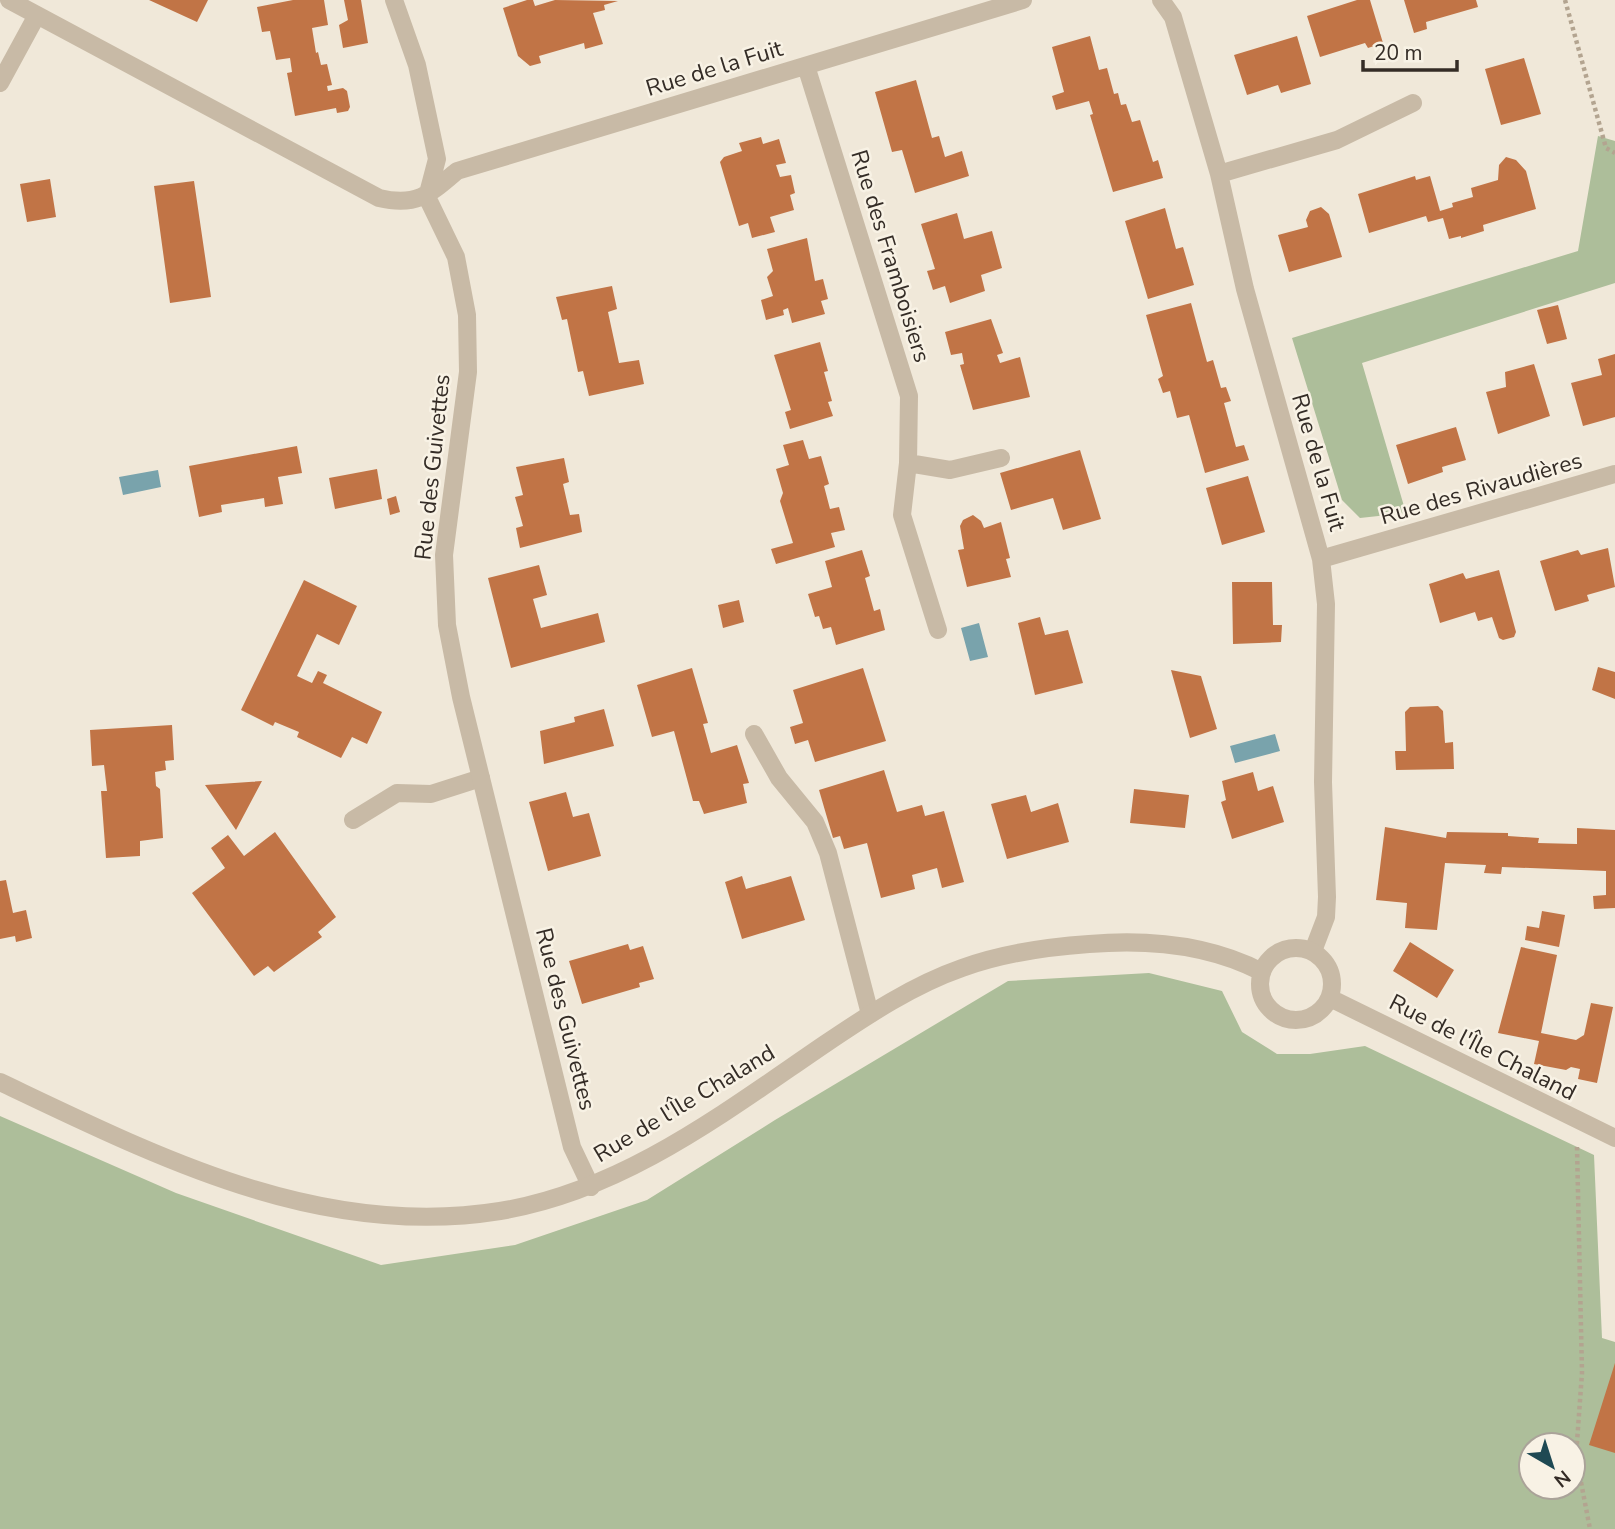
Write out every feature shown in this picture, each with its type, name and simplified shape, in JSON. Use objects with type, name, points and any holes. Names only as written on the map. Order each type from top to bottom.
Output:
[{"type":"street","points":[[9,0],[379,198],[398,202],[427,197],[437,159],[416,65],[394,0]]},
{"type":"street","name":"Rue de la Fuit","points":[[427,197],[457,171],[1023,0]]},
{"type":"street","name":"Rue de la Fuit","points":[[1161,0],[1172,18],[1219,174],[1245,289],[1321,559],[1326,604],[1323,782],[1327,897],[1326,917],[1313,951]]},
{"type":"street","points":[[0,83],[37,15]]},
{"type":"street","name":"Rue des Framboisiers","points":[[806,66],[909,396],[908,463],[902,515],[938,630]]},
{"type":"street","points":[[1219,174],[1337,140],[1413,103]]},
{"type":"street","name":"Rue des Guivettes","points":[[427,197],[456,257],[467,315],[468,372],[444,555],[447,625],[481,778],[572,1147],[591,1187]]},
{"type":"street","points":[[908,463],[950,470],[1001,458]]},
{"type":"street","name":"Rue des Rivaudières","points":[[1321,559],[1615,474]]},
{"type":"street","points":[[754,734],[779,778],[815,822],[828,853],[870,1014]]},
{"type":"street","points":[[353,820],[397,793],[431,794],[481,778]]},
{"type":"street","name":"Rue de l'Île Chaland","points":[[0,1082],[138,1147],[285,1200],[360,1215],[421,1217],[499,1211],[591,1187],[690,1133],[870,1014],[960,968],[1008,954],[1115,942],[1202,949],[1233,957],[1262,972]]},
{"type":"street","points":[[1299,947],[1313,951],[1324,960],[1330,971],[1330,998],[1318,1013],[1307,1018],[1296,1020],[1280,1016],[1263,999],[1260,984],[1262,972],[1272,957],[1284,949],[1299,947]]},
{"type":"street","name":"Rue de l'Île Chaland","points":[[1330,998],[1615,1138]]},
{"type":"path","points":[[1565,0],[1606,148],[1615,153]]},
{"type":"path","points":[[1584,1125],[1577,1148],[1581,1373],[1576,1456],[1590,1529]]},
{"type":"green space","points":[[1598,136],[1615,141],[1615,283],[1362,363],[1406,513],[1360,518],[1342,500],[1292,338],[1578,251]]},
{"type":"green space","points":[[1149,973],[1222,991],[1242,1032],[1277,1054],[1310,1054],[1365,1046],[1594,1155],[1602,1338],[1615,1342],[1615,1529],[0,1529],[0,1116],[176,1193],[381,1265],[515,1245],[647,1200],[1008,981]]},
{"type":"water","points":[[158,470],[161,487],[123,495],[119,477]]},
{"type":"water","points":[[979,623],[988,657],[970,661],[961,628]]},
{"type":"water","points":[[1275,734],[1280,751],[1235,763],[1230,746]]},
{"type":"building","points":[[149,0],[208,0],[197,22]]},
{"type":"building","points":[[293,0],[324,0],[328,25],[312,28],[316,53],[318,52],[321,65],[327,64],[332,85],[327,86],[328,91],[343,88],[347,91],[350,107],[348,111],[337,113],[336,108],[295,116],[287,73],[292,72],[290,58],[276,60],[270,31],[262,32],[257,7]]},
{"type":"building","points":[[344,0],[361,0],[368,43],[343,48],[339,25],[348,20]]},
{"type":"building","points":[[533,0],[535,6],[555,0],[618,1],[604,5],[605,10],[593,13],[603,44],[585,49],[584,43],[539,56],[541,63],[530,66],[518,56],[503,8]]},
{"type":"building","points":[[1357,0],[1370,0],[1383,43],[1368,48],[1365,43],[1320,57],[1307,16]]},
{"type":"building","points":[[1404,0],[1476,0],[1478,7],[1426,22],[1427,29],[1414,33]]},
{"type":"building","points":[[1090,36],[1099,70],[1107,68],[1114,94],[1118,93],[1121,105],[1126,104],[1132,122],[1140,120],[1153,162],[1158,160],[1163,178],[1113,192],[1090,115],[1093,114],[1089,101],[1056,110],[1052,96],[1064,92],[1052,47]]},
{"type":"building","points":[[1297,36],[1311,84],[1281,93],[1278,85],[1247,95],[1234,55]]},
{"type":"building","points":[[1524,58],[1541,114],[1501,125],[1485,69]]},
{"type":"building","points":[[916,80],[932,138],[939,136],[945,157],[962,151],[969,176],[915,193],[902,150],[892,152],[875,92]]},
{"type":"building","points":[[761,137],[763,144],[779,139],[786,163],[776,165],[780,177],[791,175],[795,193],[790,195],[794,210],[770,217],[775,232],[752,238],[748,223],[739,226],[720,162],[724,157],[742,151],[739,143]]},
{"type":"building","points":[[1506,157],[1516,160],[1526,171],[1536,209],[1483,225],[1484,231],[1461,238],[1449,239],[1443,218],[1428,222],[1426,216],[1369,233],[1358,194],[1415,176],[1416,180],[1430,176],[1440,211],[1453,207],[1452,203],[1473,197],[1471,188],[1498,180],[1499,165]]},
{"type":"building","points":[[50,179],[56,217],[27,222],[20,184]]},
{"type":"building","points":[[194,181],[211,297],[170,303],[154,186]]},
{"type":"building","points":[[1321,207],[1329,214],[1342,257],[1289,272],[1278,235],[1308,227],[1306,220],[1310,211]]},
{"type":"building","points":[[1165,208],[1176,249],[1183,247],[1194,285],[1148,299],[1125,221]]},
{"type":"building","points":[[957,213],[964,239],[992,231],[1002,268],[981,275],[985,291],[950,303],[945,286],[933,290],[927,271],[935,269],[921,224]]},
{"type":"building","points":[[807,238],[815,281],[823,279],[828,299],[821,301],[825,314],[792,323],[788,308],[783,310],[784,315],[766,320],[761,300],[773,296],[767,277],[773,271],[767,249]]},
{"type":"building","points":[[612,286],[617,309],[608,312],[619,363],[639,360],[644,384],[589,396],[583,371],[578,372],[567,319],[562,320],[556,297]]},
{"type":"building","points":[[1191,303],[1207,362],[1213,360],[1221,388],[1226,387],[1231,401],[1224,403],[1236,447],[1244,445],[1249,460],[1205,473],[1189,415],[1177,418],[1170,391],[1163,393],[1158,379],[1163,376],[1146,315]]},
{"type":"building","points":[[1558,305],[1567,339],[1547,344],[1537,310]]},
{"type":"building","points":[[991,319],[1003,353],[997,355],[1000,363],[1020,357],[1030,397],[973,410],[960,365],[964,364],[962,353],[951,355],[945,332]]},
{"type":"building","points":[[820,342],[828,371],[824,372],[833,416],[790,429],[785,412],[791,410],[774,355]]},
{"type":"building","points":[[1615,354],[1615,417],[1583,426],[1571,383],[1602,375],[1598,359]]},
{"type":"building","points":[[1534,364],[1550,416],[1498,434],[1486,392],[1506,387],[1505,372]]},
{"type":"building","points":[[1456,427],[1466,460],[1442,467],[1443,472],[1408,484],[1396,445]]},
{"type":"building","points":[[803,440],[809,459],[821,456],[829,484],[824,486],[830,509],[839,507],[845,530],[831,533],[835,547],[776,564],[771,549],[793,543],[780,501],[783,493],[776,469],[789,465],[783,445]]},
{"type":"building","points":[[297,446],[302,473],[278,477],[283,504],[265,507],[264,498],[221,505],[222,512],[199,517],[189,466]]},
{"type":"building","points":[[1080,450],[1101,519],[1063,530],[1053,498],[1011,510],[1000,473]]},
{"type":"building","points":[[564,458],[569,482],[563,484],[570,515],[579,514],[582,532],[520,548],[516,528],[523,526],[515,497],[523,495],[516,467]]},
{"type":"building","points":[[377,469],[382,499],[335,509],[329,478]]},
{"type":"building","points":[[1248,476],[1265,532],[1222,545],[1206,488]]},
{"type":"building","points":[[396,496],[400,512],[390,515],[387,499]]},
{"type":"building","points":[[973,515],[981,521],[984,528],[1001,522],[1010,558],[1006,559],[1011,577],[967,587],[958,550],[964,549],[960,526],[963,520]]},
{"type":"building","points":[[1608,548],[1615,587],[1587,595],[1589,601],[1555,611],[1540,561],[1578,550],[1581,555]]},
{"type":"building","points":[[862,550],[870,576],[865,578],[874,611],[880,609],[885,630],[836,645],[831,627],[823,629],[819,616],[815,617],[808,594],[832,587],[825,561]]},
{"type":"building","points":[[539,565],[547,595],[533,599],[541,628],[598,613],[605,642],[511,668],[488,578]]},
{"type":"building","points":[[1499,570],[1516,632],[1514,637],[1503,640],[1499,638],[1492,617],[1478,621],[1475,612],[1440,623],[1429,584],[1463,573],[1466,579]]},
{"type":"building","points":[[304,580],[357,606],[339,645],[317,634],[297,676],[312,683],[318,671],[327,675],[323,683],[382,712],[367,744],[352,737],[341,758],[297,737],[299,732],[275,722],[273,726],[241,710]]},
{"type":"building","points":[[1232,582],[1272,582],[1273,625],[1282,625],[1281,642],[1233,644]]},
{"type":"building","points":[[739,600],[744,622],[723,628],[718,605]]},
{"type":"building","points":[[1040,617],[1045,635],[1068,630],[1083,683],[1035,695],[1018,623]]},
{"type":"building","points":[[1598,667],[1615,672],[1615,699],[1592,690]]},
{"type":"building","points":[[692,668],[708,723],[703,724],[711,753],[737,745],[749,783],[743,784],[747,803],[704,814],[699,801],[693,801],[674,731],[652,737],[637,685]]},
{"type":"building","points":[[863,668],[886,741],[815,762],[808,740],[795,744],[790,727],[803,723],[793,690]]},
{"type":"building","points":[[1171,670],[1201,676],[1217,729],[1190,738]]},
{"type":"building","points":[[1438,706],[1443,711],[1445,743],[1453,742],[1454,769],[1396,770],[1395,751],[1406,751],[1405,712],[1410,707]]},
{"type":"building","points":[[604,709],[614,746],[544,764],[540,731],[575,722],[574,717]]},
{"type":"building","points":[[172,725],[174,760],[165,761],[166,770],[155,772],[156,786],[160,789],[163,838],[140,841],[140,856],[106,858],[101,791],[107,791],[104,765],[92,766],[90,730]]},
{"type":"building","points":[[884,770],[897,812],[922,805],[925,816],[944,811],[964,882],[942,888],[937,868],[912,875],[915,889],[881,898],[867,843],[844,849],[840,836],[833,838],[819,790]]},
{"type":"building","points":[[1253,772],[1258,791],[1273,786],[1284,822],[1232,839],[1221,802],[1226,800],[1222,781]]},
{"type":"building","points":[[262,781],[236,830],[205,785]]},
{"type":"building","points":[[1134,789],[1189,795],[1185,828],[1130,823]]},
{"type":"building","points":[[566,792],[573,817],[589,813],[601,856],[548,871],[529,802]]},
{"type":"building","points":[[1026,795],[1031,812],[1058,803],[1069,842],[1007,859],[991,804]]},
{"type":"building","points":[[1385,827],[1446,838],[1447,832],[1508,833],[1508,836],[1539,838],[1538,843],[1577,844],[1577,828],[1615,830],[1615,908],[1594,909],[1593,896],[1606,895],[1606,871],[1502,867],[1501,874],[1484,873],[1486,865],[1445,863],[1437,930],[1405,928],[1407,903],[1376,900]]},
{"type":"building","points":[[275,832],[336,917],[318,932],[322,937],[274,972],[268,966],[254,976],[192,893],[225,868],[211,848],[228,835],[244,856]]},
{"type":"building","points":[[742,876],[746,889],[791,876],[805,920],[742,939],[725,882]]},
{"type":"building","points":[[6,880],[13,913],[26,910],[32,938],[16,942],[15,936],[0,939],[0,881]]},
{"type":"building","points":[[1542,911],[1565,915],[1559,947],[1525,940],[1527,926],[1539,928]]},
{"type":"building","points":[[1410,942],[1454,970],[1437,998],[1393,971]]},
{"type":"building","points":[[628,944],[630,950],[643,946],[654,979],[639,983],[640,987],[582,1004],[569,961]]},
{"type":"building","points":[[1521,947],[1557,955],[1541,1033],[1576,1040],[1584,1035],[1591,1003],[1613,1007],[1597,1083],[1578,1079],[1580,1069],[1571,1067],[1566,1070],[1534,1064],[1539,1041],[1498,1033]]},
{"type":"building","points":[[1615,1363],[1615,1453],[1589,1445]]}]
